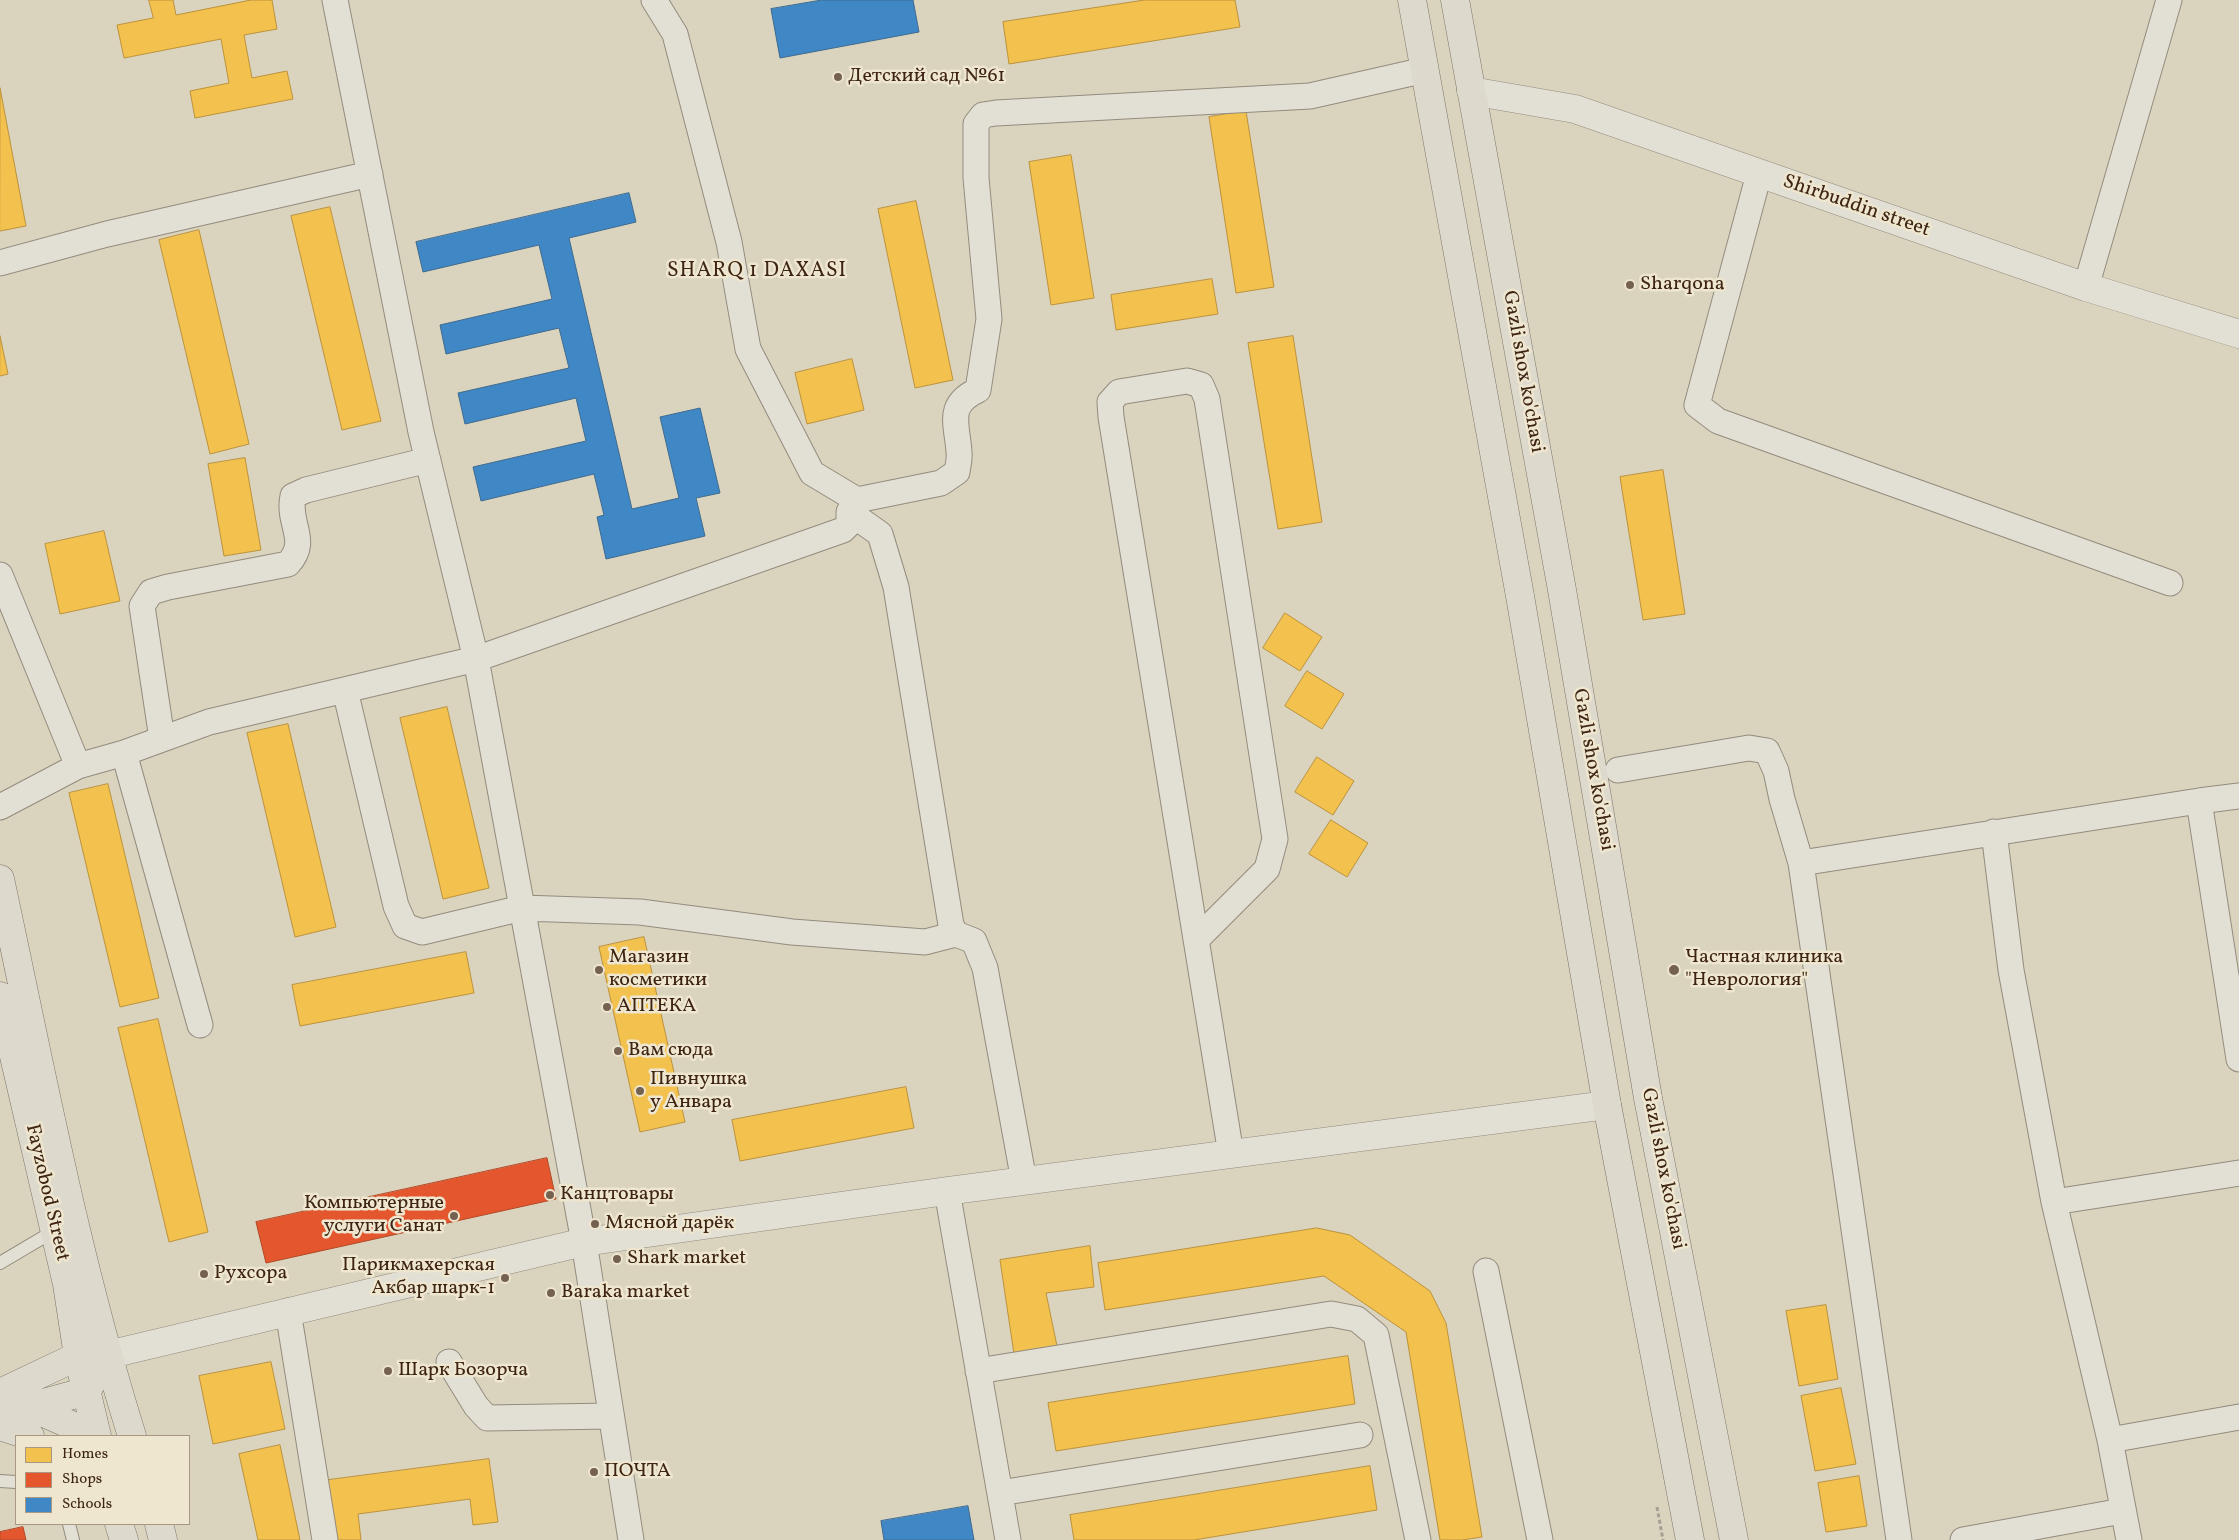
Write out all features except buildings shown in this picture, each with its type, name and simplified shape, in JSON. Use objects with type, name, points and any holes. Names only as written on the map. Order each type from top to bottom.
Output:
[{"type":"main road","name":"Gazli shox ko'chasi","points":[[1412,0],[1522,606],[1607,1106],[1690,1540]]},
{"type":"main road","name":"Gazli shox ko'chasi","points":[[1456,0],[1562,590],[1648,1098],[1734,1540]]},
{"type":"main road","points":[[0,879],[106,1354],[132,1435]]},
{"type":"main road","name":"Fayzobod Street","points":[[0,996],[67,1284],[78,1356],[97,1435]]},
{"type":"main road","points":[[0,1392],[78,1356],[106,1354]]},
{"type":"main road","points":[[0,1415],[87,1391],[106,1354]]},
{"type":"main road","points":[[0,1398],[32,1407],[95,1435]]},
{"type":"main road","points":[[0,1426],[27,1435]]},
{"type":"main road","points":[[119,1525],[124,1540]]},
{"type":"main road","points":[[159,1525],[163,1540]]},
{"type":"street","points":[[335,0],[428,460],[476,659],[584,1242],[631,1540]]},
{"type":"street","points":[[654,0],[675,34],[729,242],[748,349],[812,473],[853,506],[880,534],[896,587],[951,924],[956,934]]},
{"type":"street","points":[[2086,288],[2169,0]]},
{"type":"street","points":[[853,506],[941,483],[957,472],[959,454],[954,413],[964,396],[978,390],[989,319],[976,178],[976,124],[983,115],[1310,96],[1424,70]]},
{"type":"street","name":"Shirbuddin street","points":[[1471,91],[1575,109],[2086,288],[2239,334]]},
{"type":"street","points":[[0,263],[107,234],[370,174]]},
{"type":"street","points":[[1759,174],[1697,405],[1718,421],[2170,584]]},
{"type":"street","points":[[1196,940],[1267,869],[1275,839],[1207,399],[1201,385],[1187,380],[1119,392],[1110,402],[1112,427],[1231,1154]]},
{"type":"street","points":[[162,739],[142,606],[151,592],[288,564],[297,554],[299,542],[290,509],[292,496],[306,490],[428,460]]},
{"type":"street","points":[[0,807],[78,766],[209,722],[476,659],[843,530],[849,524],[853,506]]},
{"type":"street","points":[[0,575],[78,766]]},
{"type":"street","points":[[345,690],[396,906],[405,926],[422,932],[522,908],[640,912],[792,932],[925,942],[956,934],[974,941],[985,968],[1024,1181]]},
{"type":"street","points":[[1618,770],[1749,748],[1766,752],[1776,771],[1782,799],[1801,863],[1899,1540]]},
{"type":"street","points":[[124,752],[200,1025]]},
{"type":"street","points":[[1801,863],[2239,796]]},
{"type":"street","points":[[2199,801],[2239,1059]]},
{"type":"street","points":[[1994,832],[2011,970],[2054,1202],[2110,1440],[2129,1540]]},
{"type":"street","points":[[106,1354],[584,1242],[947,1191],[1607,1106]]},
{"type":"street","points":[[2054,1202],[2239,1173]]},
{"type":"street","points":[[947,1191],[1008,1540]]},
{"type":"street","points":[[1486,1270],[1540,1540]]},
{"type":"street","points":[[288,1312],[325,1540]]},
{"type":"street","points":[[978,1371],[1331,1314],[1357,1319],[1376,1335],[1418,1540]]},
{"type":"street","points":[[449,1362],[476,1406],[487,1418],[611,1416]]},
{"type":"street","points":[[2110,1440],[2239,1417]]},
{"type":"street","points":[[1000,1493],[1360,1435]]},
{"type":"street","points":[[1962,1540],[2122,1511]]},
{"type":"lane","points":[[0,1263],[54,1231]]},
{"type":"lane","points":[[0,1481],[15,1482]]},
{"type":"lane","points":[[69,1525],[73,1540]]},
{"type":"place","name":"Детский сад №61","points":[[838,77]]},
{"type":"place","name":"Sharqona","points":[[1630,285]]},
{"type":"place","name":"Магазин косметики","points":[[599,970]]},
{"type":"place","name":"Частная клиника \"Неврология\"","points":[[1674,970]]},
{"type":"place","name":"АПТЕКА","points":[[607,1007]]},
{"type":"place","name":"Вам сюда","points":[[618,1051]]},
{"type":"place","name":"Пивнушка у Анвара","points":[[640,1091]]},
{"type":"place","name":"Канцтовары","points":[[550,1195]]},
{"type":"place","name":"Компьютерные услуги Санат","points":[[454,1216]]},
{"type":"place","name":"Мясной дарёк","points":[[595,1224]]},
{"type":"place","name":"Shark market","points":[[617,1259]]},
{"type":"place","name":"Рухсора","points":[[204,1274]]},
{"type":"place","name":"Парикмахерская Акбар шарк-1","points":[[505,1278]]},
{"type":"place","name":"Baraka market","points":[[551,1293]]},
{"type":"place","name":"Шарк Бозорча","points":[[388,1371]]},
{"type":"place","name":"ПОЧТА","points":[[594,1472]]},
{"type":"district","name":"SHARQ 1 DAXASI","points":[[757,272]]}]
